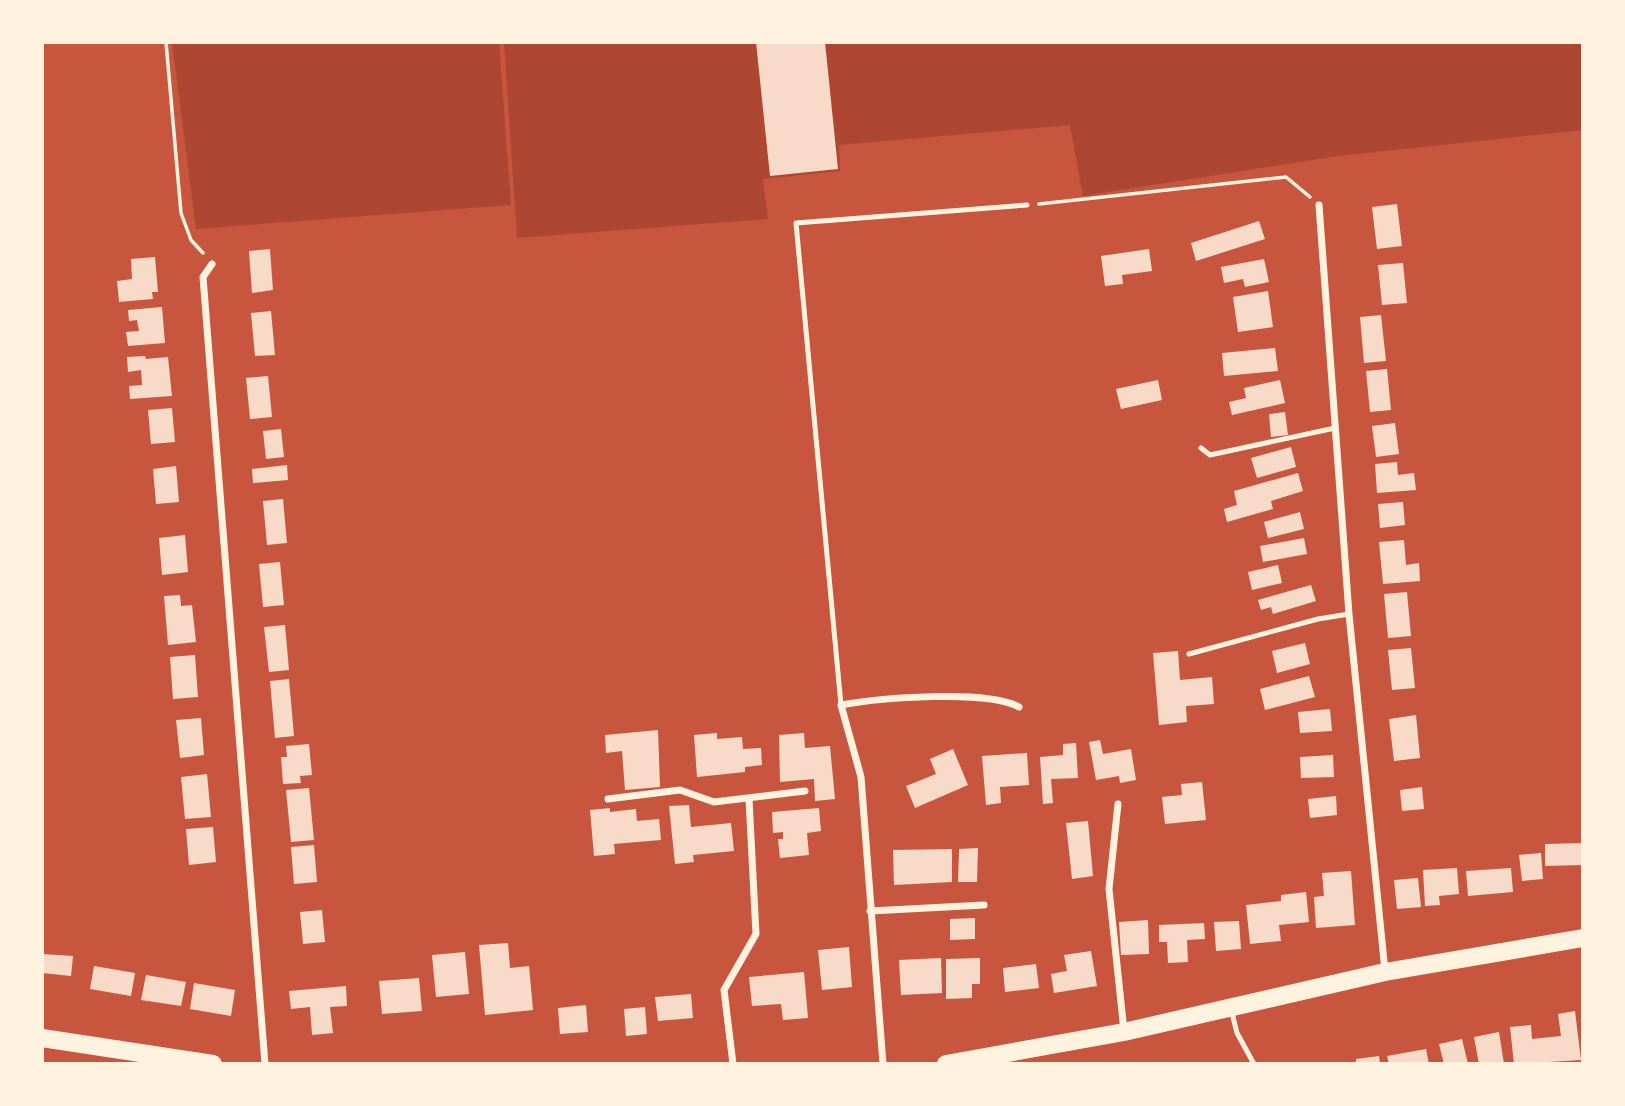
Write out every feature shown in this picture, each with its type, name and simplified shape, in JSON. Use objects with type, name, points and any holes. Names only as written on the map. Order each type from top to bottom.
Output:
[{"type":"main road","points":[[946,1064],[1124,1032],[1385,972],[1583,938]]},
{"type":"main road","points":[[42,1038],[213,1064]]},
{"type":"street","points":[[1320,205],[1349,614],[1385,972]]},
{"type":"street","points":[[212,264],[203,277],[265,1064]]},
{"type":"street","points":[[883,1064],[861,777],[841,705],[904,697],[987,698],[1010,702],[1019,707]]},
{"type":"street","points":[[608,799],[680,789],[714,802],[805,791]]},
{"type":"street","points":[[733,1064],[724,990],[756,934],[749,799]]},
{"type":"street","points":[[1118,804],[1109,889],[1124,1032]]},
{"type":"street","points":[[870,911],[984,905]]},
{"type":"lane","points":[[841,705],[796,223],[1027,205]]},
{"type":"lane","points":[[1201,448],[1210,455],[1335,428]]},
{"type":"lane","points":[[1189,654],[1318,619],[1349,614]]},
{"type":"lane","points":[[1230,1008],[1237,1033],[1254,1064]]},
{"type":"path","points":[[166,42],[181,213],[191,240],[212,264]]},
{"type":"path","points":[[1027,205],[1286,177],[1320,205]]},
{"type":"shaded area","points":[[172,42],[499,42],[511,205],[196,229]]},
{"type":"shaded area","points":[[504,42],[1583,42],[1583,130],[1338,156],[1083,196],[1070,125],[839,145],[840,171],[763,179],[768,219],[517,238]]},
{"type":"building","points":[[756,42],[825,42],[838,169],[770,176]]},
{"type":"building","points":[[1397,204],[1402,246],[1377,249],[1372,207]]},
{"type":"building","points":[[1259,221],[1265,239],[1196,261],[1191,243]]},
{"type":"building","points":[[270,249],[273,290],[252,293],[249,251]]},
{"type":"building","points":[[1149,249],[1152,271],[1122,275],[1123,284],[1105,286],[1101,256]]},
{"type":"building","points":[[155,257],[158,292],[152,292],[153,299],[119,302],[117,281],[132,279],[131,259]]},
{"type":"building","points":[[1264,259],[1269,282],[1245,287],[1243,279],[1224,283],[1221,267]]},
{"type":"building","points":[[1403,263],[1407,303],[1382,305],[1378,265]]},
{"type":"building","points":[[1268,291],[1273,327],[1238,332],[1233,297]]},
{"type":"building","points":[[162,307],[165,343],[128,346],[126,332],[139,331],[137,320],[129,321],[128,310]]},
{"type":"building","points":[[271,311],[275,355],[255,356],[251,313]]},
{"type":"building","points":[[1381,315],[1386,361],[1364,363],[1360,317]]},
{"type":"building","points":[[1275,348],[1278,371],[1224,376],[1222,353]]},
{"type":"building","points":[[145,356],[146,359],[168,357],[172,396],[130,399],[129,386],[142,385],[141,370],[128,372],[127,357]]},
{"type":"building","points":[[1387,369],[1391,410],[1370,412],[1366,371]]},
{"type":"building","points":[[268,376],[272,417],[250,419],[246,378]]},
{"type":"building","points":[[1158,380],[1162,400],[1121,409],[1116,389]]},
{"type":"building","points":[[1280,380],[1285,403],[1232,415],[1229,402],[1246,398],[1244,388]]},
{"type":"building","points":[[172,408],[175,442],[151,444],[148,410]]},
{"type":"building","points":[[1285,412],[1288,435],[1271,437],[1269,414]]},
{"type":"building","points":[[1395,423],[1399,454],[1376,457],[1372,426]]},
{"type":"building","points":[[281,429],[284,457],[266,459],[263,431]]},
{"type":"building","points":[[1291,447],[1296,467],[1257,478],[1251,458]]},
{"type":"building","points":[[1397,462],[1398,475],[1414,473],[1416,490],[1377,493],[1375,464]]},
{"type":"building","points":[[287,465],[288,480],[253,483],[252,469]]},
{"type":"building","points":[[176,466],[179,502],[156,504],[153,469]]},
{"type":"building","points":[[1298,473],[1303,491],[1271,501],[1273,509],[1227,522],[1224,509],[1237,505],[1234,491]]},
{"type":"building","points":[[283,499],[287,543],[267,545],[263,501]]},
{"type":"building","points":[[1403,502],[1405,525],[1380,528],[1378,504]]},
{"type":"building","points":[[1300,512],[1304,529],[1268,538],[1264,522]]},
{"type":"building","points":[[185,535],[188,572],[162,575],[159,538]]},
{"type":"building","points":[[1304,538],[1307,554],[1263,562],[1260,546]]},
{"type":"building","points":[[1404,540],[1406,565],[1419,563],[1420,581],[1383,584],[1379,542]]},
{"type":"building","points":[[280,562],[284,605],[263,607],[259,564]]},
{"type":"building","points":[[1278,565],[1282,583],[1252,590],[1248,572]]},
{"type":"building","points":[[1311,585],[1316,601],[1273,614],[1271,607],[1261,610],[1258,600]]},
{"type":"building","points":[[1407,592],[1411,636],[1388,638],[1384,594]]},
{"type":"building","points":[[180,595],[181,606],[192,605],[196,642],[168,645],[164,596]]},
{"type":"building","points":[[285,625],[289,670],[269,672],[264,627]]},
{"type":"building","points":[[1305,643],[1310,664],[1277,673],[1272,651]]},
{"type":"building","points":[[1411,648],[1415,688],[1392,690],[1388,650]]},
{"type":"building","points":[[1178,651],[1180,680],[1212,677],[1214,704],[1186,706],[1187,722],[1159,725],[1153,653]]},
{"type":"building","points":[[195,655],[198,697],[173,699],[170,657]]},
{"type":"building","points":[[1309,676],[1315,697],[1265,710],[1260,689]]},
{"type":"building","points":[[289,679],[294,736],[275,738],[270,681]]},
{"type":"building","points":[[1330,709],[1332,731],[1300,733],[1298,712]]},
{"type":"building","points":[[1416,715],[1420,758],[1394,761],[1389,719]]},
{"type":"building","points":[[201,718],[204,755],[180,758],[176,720]]},
{"type":"building","points":[[658,730],[660,787],[625,790],[622,751],[606,753],[605,735]]},
{"type":"building","points":[[717,733],[717,739],[742,737],[743,749],[761,748],[762,765],[745,767],[745,772],[697,777],[694,735]]},
{"type":"building","points":[[804,733],[805,748],[830,746],[835,799],[815,801],[814,779],[780,782],[779,735]]},
{"type":"building","points":[[1100,740],[1103,754],[1131,749],[1136,780],[1120,783],[1119,776],[1096,780],[1089,742]]},
{"type":"building","points":[[1076,743],[1078,778],[1051,779],[1053,803],[1043,804],[1040,757],[1063,755],[1063,744]]},
{"type":"building","points":[[309,744],[312,775],[300,776],[301,783],[283,784],[281,757],[287,757],[286,746]]},
{"type":"building","points":[[953,749],[968,785],[915,808],[906,786],[936,774],[930,759]]},
{"type":"building","points":[[1027,753],[1029,785],[1000,787],[1001,803],[986,805],[982,756]]},
{"type":"building","points":[[1333,755],[1334,777],[1301,778],[1300,757]]},
{"type":"building","points":[[207,774],[211,817],[185,819],[181,777]]},
{"type":"building","points":[[1202,782],[1206,820],[1165,824],[1162,797],[1182,795],[1181,784]]},
{"type":"building","points":[[1422,787],[1424,809],[1402,811],[1400,790]]},
{"type":"building","points":[[309,788],[314,840],[291,842],[286,790]]},
{"type":"building","points":[[1336,796],[1337,815],[1310,818],[1308,799]]},
{"type":"building","points":[[689,805],[691,827],[731,823],[734,851],[693,855],[694,862],[675,864],[669,806]]},
{"type":"building","points":[[610,808],[610,812],[636,809],[637,821],[659,819],[661,840],[614,844],[615,854],[594,856],[590,810]]},
{"type":"building","points":[[819,808],[821,831],[807,833],[809,855],[780,858],[778,839],[783,839],[783,832],[773,833],[772,812]]},
{"type":"building","points":[[1088,821],[1093,876],[1072,879],[1066,823]]},
{"type":"building","points":[[213,827],[216,862],[189,865],[186,829]]},
{"type":"building","points":[[1583,843],[1583,865],[1545,866],[1545,844]]},
{"type":"building","points":[[314,845],[317,882],[294,884],[291,847]]},
{"type":"building","points":[[978,848],[977,882],[958,882],[959,849]]},
{"type":"building","points":[[952,849],[952,882],[894,885],[893,850]]},
{"type":"building","points":[[1541,853],[1543,879],[1522,881],[1519,855]]},
{"type":"building","points":[[1457,868],[1459,894],[1439,896],[1440,905],[1425,906],[1423,870]]},
{"type":"building","points":[[1511,868],[1513,892],[1468,896],[1466,871]]},
{"type":"building","points":[[1351,871],[1355,925],[1316,928],[1314,897],[1324,896],[1322,873]]},
{"type":"building","points":[[1418,878],[1421,907],[1397,909],[1394,880]]},
{"type":"building","points":[[1306,892],[1309,922],[1279,925],[1281,941],[1250,944],[1246,905],[1281,901],[1281,895]]},
{"type":"building","points":[[322,910],[325,942],[303,944],[300,912]]},
{"type":"building","points":[[975,918],[975,939],[950,940],[950,919]]},
{"type":"building","points":[[1148,920],[1149,954],[1121,955],[1119,922]]},
{"type":"building","points":[[1239,921],[1241,949],[1216,951],[1214,922]]},
{"type":"building","points":[[1204,923],[1205,939],[1187,940],[1188,962],[1168,963],[1167,942],[1159,942],[1159,925]]},
{"type":"building","points":[[508,943],[510,968],[529,966],[533,1010],[485,1015],[479,945]]},
{"type":"building","points":[[849,947],[852,987],[822,990],[818,950]]},
{"type":"building","points":[[1091,951],[1097,986],[1054,993],[1051,974],[1067,971],[1064,955]]},
{"type":"building","points":[[465,952],[469,994],[436,997],[432,955]]},
{"type":"building","points":[[42,954],[73,956],[71,976],[42,973]]},
{"type":"building","points":[[941,958],[942,993],[901,995],[899,960]]},
{"type":"building","points":[[980,958],[980,984],[972,984],[972,998],[946,999],[946,959]]},
{"type":"building","points":[[1036,964],[1039,988],[1005,992],[1003,968]]},
{"type":"building","points":[[94,966],[135,973],[131,996],[90,989]]},
{"type":"building","points":[[804,972],[808,1018],[783,1020],[781,1004],[752,1006],[749,977]]},
{"type":"building","points":[[146,975],[186,982],[181,1006],[141,1000]]},
{"type":"building","points":[[419,978],[422,1011],[382,1014],[379,981]]},
{"type":"building","points":[[194,983],[235,990],[231,1016],[190,1009]]},
{"type":"building","points":[[346,986],[347,1006],[330,1007],[333,1033],[312,1035],[310,1007],[291,1009],[289,991]]},
{"type":"building","points":[[691,994],[693,1018],[658,1021],[655,997]]},
{"type":"building","points":[[586,1005],[588,1032],[560,1034],[558,1008]]},
{"type":"building","points":[[645,1007],[647,1034],[626,1036],[624,1009]]},
{"type":"building","points":[[1575,1011],[1581,1060],[1514,1064],[1510,1027],[1531,1025],[1532,1039],[1561,1036],[1558,1014]]},
{"type":"building","points":[[1499,1032],[1504,1064],[1479,1064],[1474,1037]]},
{"type":"building","points":[[1462,1039],[1468,1064],[1444,1064],[1439,1044]]},
{"type":"building","points":[[1426,1049],[1429,1064],[1389,1064],[1387,1056]]},
{"type":"building","points":[[1379,1056],[1380,1064],[1356,1064],[1356,1059]]}]
